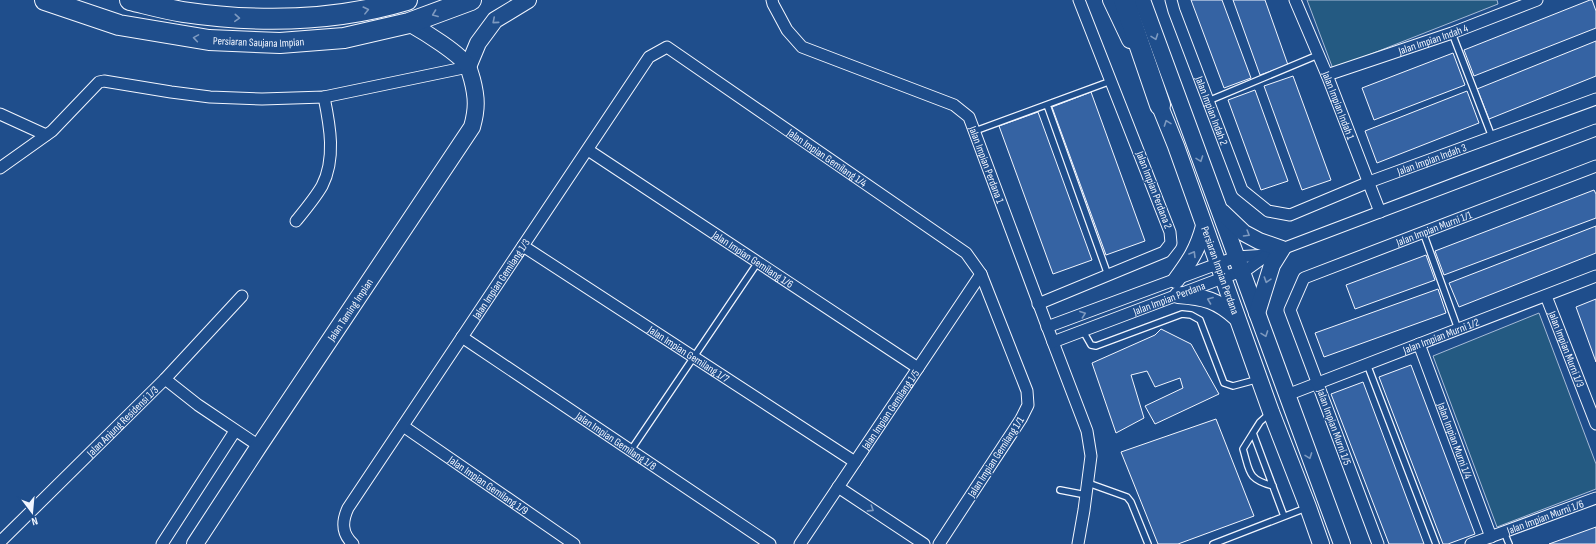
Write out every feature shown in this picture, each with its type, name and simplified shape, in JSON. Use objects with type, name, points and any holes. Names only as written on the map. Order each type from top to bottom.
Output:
[{"type":"highway","name":"Persiaran Saujana Impian","points":[[45,0],[119,25],[209,40],[280,42],[344,38],[409,23],[471,0]]},
{"type":"highway","name":"Persiaran Saujana Impian","points":[[130,0],[182,12],[238,18],[296,19],[353,13],[407,0]]},
{"type":"highway","points":[[1124,0],[1160,104]]},
{"type":"street","points":[[0,168],[62,122],[99,82],[104,81],[210,97],[262,99],[324,97],[468,67],[478,43],[495,20],[528,0]]},
{"type":"street","name":"Jalan Impian Perdana 2","points":[[1038,304],[1164,252],[1171,243],[1170,232],[1079,0]]},
{"type":"street","name":"Persiaran Impian Perdana","points":[[1111,0],[1160,104],[1271,412],[1321,544]]},
{"type":"street","name":"Persiaran Impian Perdana","points":[[1142,0],[1342,544]]},
{"type":"street","name":"Jalan Impian Indah 2","points":[[1171,0],[1242,190],[1268,211]]},
{"type":"street","name":"Jalan Impian Indah 1","points":[[1295,0],[1327,75],[1380,212]]},
{"type":"street","name":"Jalan Impian Indah 4","points":[[1327,75],[1452,33],[1512,5],[1538,0]]},
{"type":"street","name":"Jalan Impian Perdana 1","points":[[773,2],[787,30],[802,47],[954,105],[969,117],[1052,342],[1087,431],[1091,456],[1078,544]]},
{"type":"street","name":"Jalan Taming Impian","points":[[195,544],[472,128],[476,112],[476,93],[468,67],[454,53],[425,32],[409,23]]},
{"type":"street","name":"Jalan Impian Gemilang 1/3","points":[[353,544],[345,532],[343,519],[348,508],[649,57],[667,46]]},
{"type":"street","name":"Jalan Impian Gemilang 1/4","points":[[667,46],[966,253],[980,274]]},
{"type":"street","points":[[296,221],[322,186],[329,167],[330,125],[324,97]]},
{"type":"street","name":"Jalan Impian Indah 3","points":[[1268,211],[1290,215],[1369,182],[1596,99]]},
{"type":"street","points":[[0,114],[46,135]]},
{"type":"street","name":"Jalan Impian Perdana","points":[[1047,327],[1177,287],[1267,255],[1596,130]]},
{"type":"street","name":"Jalan Impian Gemilang 1/6","points":[[588,150],[918,368]]},
{"type":"street","name":"Jalan Impian Murni 1/1","points":[[1290,310],[1304,278],[1596,166]]},
{"type":"street","points":[[1219,210],[1244,233],[1259,241],[1282,249],[1272,265],[1257,313]]},
{"type":"street","points":[[1204,226],[1198,246],[1177,287],[1225,307],[1237,318]]},
{"type":"street","name":"Jalan Impian Gemilang 1/7","points":[[523,246],[856,462]]},
{"type":"street","name":"Jalan Impian Perdana","points":[[1052,342],[1083,331],[1177,287],[1239,264]]},
{"type":"street","name":"Jalan Impian Gemilang 1/5","points":[[800,544],[980,274]]},
{"type":"street","name":"Jalan Impian Gemilang 1/1","points":[[939,544],[1021,419],[1028,405],[1027,391],[980,274]]},
{"type":"street","name":"Jalan Impian Murni 1/2","points":[[1287,395],[1596,276]]},
{"type":"street","name":"Jalan Anjung Residensi 1/3","points":[[0,542],[165,379],[242,296]]},
{"type":"street","name":"Jalan Impian Murni 1/3","points":[[1546,296],[1596,424]]},
{"type":"street","name":"Jalan Impian Murni 1/5","points":[[1290,310],[1378,544]]},
{"type":"street","name":"Jalan Impian Gemilang 1/8","points":[[462,337],[770,544]]},
{"type":"street","name":"Jalan Impian Murni 1/4","points":[[1419,344],[1491,537]]},
{"type":"street","points":[[165,379],[235,431],[259,446]]},
{"type":"street","name":"Jalan Impian Gemilang 1/9","points":[[403,426],[574,544]]},
{"type":"street","points":[[162,544],[235,431]]},
{"type":"street","points":[[838,488],[924,544]]},
{"type":"street","name":"Jalan Impian Murni 1/6","points":[[1471,544],[1596,498]]},
{"type":"lane","points":[[1452,33],[1492,137]]},
{"type":"lane","points":[[1208,101],[1318,55]]},
{"type":"lane","points":[[975,132],[1111,81]]},
{"type":"lane","points":[[1047,105],[1108,275]]},
{"type":"lane","points":[[1423,232],[1458,329]]},
{"type":"lane","points":[[631,450],[758,262]]},
{"type":"lane","points":[[1083,331],[1090,345],[1096,346],[1182,314],[1191,315],[1200,320],[1224,383],[1233,386],[1259,379]]},
{"type":"lane","points":[[1367,364],[1436,544]]},
{"type":"lane","points":[[1271,412],[1260,422],[1242,449],[1251,475],[1258,482],[1272,486]]},
{"type":"lane","points":[[1253,433],[1284,516]]},
{"type":"lane","points":[[1088,483],[1127,497],[1131,502],[1148,544]]},
{"type":"lane","points":[[1060,490],[1086,495]]},
{"type":"lane","points":[[1213,544],[1308,507]]},
{"type":"lane","points":[[1504,532],[1509,544]]},
{"type":"shaded area","points":[[1307,0],[1497,0],[1498,4],[1333,69]]},
{"type":"shaded area","points":[[1539,313],[1596,464],[1596,489],[1497,527],[1433,356]]},
{"type":"building","points":[[1191,0],[1222,0],[1251,78],[1224,88]]},
{"type":"building","points":[[1233,0],[1265,0],[1288,65],[1260,75]]},
{"type":"building","points":[[1592,0],[1596,11],[1596,28],[1474,76],[1464,50]]},
{"type":"building","points":[[1596,41],[1596,76],[1489,119],[1477,89]]},
{"type":"building","points":[[1453,53],[1465,85],[1374,120],[1362,88]]},
{"type":"building","points":[[1293,76],[1331,180],[1302,190],[1264,86]]},
{"type":"building","points":[[1255,90],[1288,181],[1261,190],[1228,100]]},
{"type":"building","points":[[1467,91],[1479,123],[1377,163],[1365,131]]},
{"type":"building","points":[[1091,92],[1145,241],[1106,255],[1052,107]]},
{"type":"building","points":[[1038,112],[1092,260],[1053,274],[999,126]]},
{"type":"building","points":[[1594,190],[1596,194],[1596,218],[1444,275],[1435,251]]},
{"type":"building","points":[[1596,226],[1596,253],[1459,307],[1449,283]]},
{"type":"building","points":[[1426,255],[1435,280],[1355,309],[1346,285]]},
{"type":"building","points":[[1438,289],[1446,313],[1324,357],[1315,333]]},
{"type":"building","points":[[1596,299],[1596,362],[1576,307]]},
{"type":"building","points":[[1161,329],[1191,344],[1219,394],[1155,424],[1145,406],[1183,388],[1180,378],[1155,387],[1147,371],[1131,375],[1144,418],[1116,433],[1092,363],[1155,335]]},
{"type":"building","points":[[1411,365],[1475,534],[1448,544],[1443,544],[1379,377]]},
{"type":"building","points":[[1363,382],[1424,544],[1389,544],[1331,394]]},
{"type":"building","points":[[1216,419],[1254,516],[1178,544],[1158,544],[1121,452]]},
{"type":"building","points":[[1596,527],[1596,544],[1549,544]]}]
